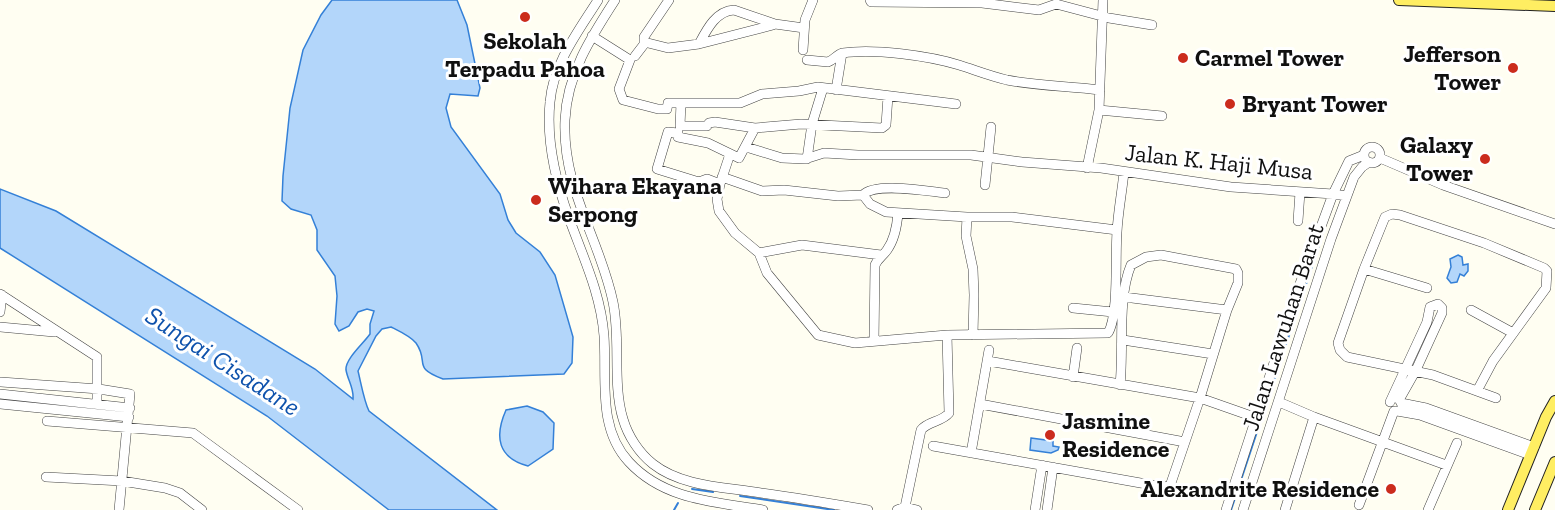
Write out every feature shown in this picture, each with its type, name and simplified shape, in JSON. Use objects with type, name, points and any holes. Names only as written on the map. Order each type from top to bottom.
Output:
[{"type":"main road","points":[[1399,0],[1555,6]]},
{"type":"main road","points":[[1508,510],[1555,401]]},
{"type":"main road","points":[[1535,510],[1555,462]]},
{"type":"street","points":[[598,0],[563,57],[554,80],[549,123],[557,178],[568,217],[591,273],[600,308],[604,334],[606,406],[611,431],[627,461],[640,474],[660,487],[684,496],[763,510]]},
{"type":"street","points":[[615,0],[592,36],[576,68],[565,120],[573,186],[613,302],[618,337],[620,405],[623,421],[631,438],[653,464],[667,473],[695,482],[868,510]]},
{"type":"street","points":[[635,56],[645,43],[644,37],[669,0]]},
{"type":"street","points":[[803,50],[804,28],[813,0]]},
{"type":"street","points":[[870,0],[871,2],[988,3],[1040,10],[1056,4],[1152,25]]},
{"type":"street","points":[[1087,168],[1099,110],[1103,0]]},
{"type":"street","points":[[699,44],[716,18],[728,10],[775,24],[804,28]]},
{"type":"street","points":[[645,43],[668,48],[699,44],[775,24]]},
{"type":"street","points":[[592,36],[630,60],[619,89],[623,100],[658,109],[667,109],[668,103],[740,102],[762,94],[823,88],[956,104]]},
{"type":"street","points":[[807,60],[831,61],[842,53],[882,53],[958,65],[1009,80],[1100,90]]},
{"type":"street","points":[[836,90],[842,53]]},
{"type":"street","points":[[807,159],[812,124],[823,88]]},
{"type":"street","points":[[888,96],[886,125],[882,128],[812,124],[755,128],[715,122],[707,126],[668,132],[657,170],[699,182],[707,179],[721,180],[762,191],[784,190],[838,196],[863,195],[870,189],[945,193]]},
{"type":"street","points":[[681,103],[678,137],[708,143],[739,158],[755,128]]},
{"type":"street","points":[[1099,110],[1162,116]]},
{"type":"street","points":[[985,184],[991,128]]},
{"type":"street","name":"Jalan K. Haji Musa","points":[[746,147],[782,158],[807,159],[824,153],[988,157],[1125,172],[1231,187],[1347,196]]},
{"type":"street","points":[[1367,158],[1366,150],[1372,147],[1378,149],[1380,158]]},
{"type":"street","points":[[730,154],[717,199],[719,211],[735,233],[759,253],[767,273],[818,335],[855,343],[947,335],[1107,334],[1111,328],[1113,312],[1117,230],[1125,172]]},
{"type":"street","points":[[1226,510],[1298,289],[1345,165],[1354,157],[1367,158],[1376,162],[1380,158]]},
{"type":"street","name":"Jalan Lawuhan Barat","points":[[1243,510],[1331,239],[1358,171],[1367,158]]},
{"type":"street","points":[[1380,158],[1443,185],[1555,224]]},
{"type":"street","points":[[1298,221],[1300,192]]},
{"type":"street","points":[[863,195],[866,201],[875,208],[886,212],[967,218],[1012,217],[1117,230]]},
{"type":"street","points":[[874,341],[875,265],[881,255],[887,251],[897,230],[898,213]]},
{"type":"street","points":[[1477,391],[1493,361],[1546,288],[1547,275],[1544,268],[1484,243],[1392,214],[1385,216],[1338,342],[1340,350],[1347,357],[1416,370],[1448,379],[1477,391],[1496,398]]},
{"type":"street","points":[[967,218],[966,236],[973,269],[973,335]]},
{"type":"street","points":[[1318,233],[1331,239]]},
{"type":"street","points":[[759,253],[802,245],[881,255]]},
{"type":"street","points":[[933,446],[1162,487],[1170,486],[1227,310],[1238,283],[1236,269],[1161,255],[1146,257],[1131,265],[1124,297],[1120,385]]},
{"type":"street","points":[[1364,269],[1427,288]]},
{"type":"street","points":[[0,312],[1,294]]},
{"type":"street","points":[[1,294],[98,358],[97,404]]},
{"type":"street","points":[[1124,297],[1227,310]]},
{"type":"street","points":[[1359,505],[1396,406],[1416,370],[1442,313],[1442,308],[1438,304],[1431,307],[1427,322],[1405,368],[1396,406]]},
{"type":"street","points":[[1073,308],[1113,312]]},
{"type":"street","points":[[1471,310],[1513,333]]},
{"type":"street","points":[[0,327],[58,332]]},
{"type":"street","points":[[917,510],[901,508],[921,430],[928,424],[947,417],[949,413],[947,335]]},
{"type":"street","points":[[1123,340],[1213,354]]},
{"type":"street","points":[[1073,376],[1077,348]]},
{"type":"street","points":[[971,453],[989,350]]},
{"type":"street","points":[[988,361],[1200,398],[1257,418]]},
{"type":"street","points":[[1,382],[99,389],[131,395],[119,510]]},
{"type":"street","points":[[0,394],[97,404],[130,412]]},
{"type":"street","points":[[1279,402],[1446,465]]},
{"type":"street","points":[[0,404],[130,412]]},
{"type":"street","points":[[980,404],[1185,442]]},
{"type":"street","points":[[1396,406],[1420,416],[1532,451]]},
{"type":"street","points":[[1285,510],[1314,417]]},
{"type":"street","points":[[47,421],[193,433],[298,510]]},
{"type":"street","points":[[1428,510],[1457,442]]},
{"type":"street","points":[[1035,510],[1042,465]]},
{"type":"street","points":[[1047,510],[1053,467]]},
{"type":"street","points":[[46,477],[122,481],[174,490],[202,510]]},
{"type":"street","points":[[727,504],[728,488]]},
{"type":"water","name":"Sungai Cisadane","points":[[332,0],[457,0],[467,25],[480,88],[478,96],[450,94],[446,108],[451,127],[500,194],[508,220],[516,233],[540,252],[555,275],[573,337],[572,363],[564,374],[443,379],[424,368],[422,355],[414,340],[391,327],[382,329],[376,336],[358,371],[369,411],[497,510],[389,510],[267,416],[0,248],[0,189],[56,211],[315,369],[353,399],[346,366],[351,356],[370,334],[374,311],[367,309],[358,312],[349,326],[339,331],[335,324],[337,296],[335,276],[317,250],[317,230],[311,215],[291,209],[282,201],[290,108],[303,50],[321,15]]},
{"type":"water","points":[[1458,255],[1462,257],[1463,265],[1468,264],[1468,271],[1464,276],[1460,274],[1457,282],[1451,283],[1447,278],[1451,267],[1450,259]]},
{"type":"water","points":[[527,406],[543,412],[554,423],[553,449],[528,466],[510,458],[501,445],[500,437],[506,410]]},
{"type":"water","points":[[1031,438],[1053,441],[1053,446],[1059,447],[1058,450],[1051,453],[1030,450]]},
{"type":"waterway","points":[[1231,510],[1320,242]]},
{"type":"waterway","points":[[692,489],[713,492]]},
{"type":"waterway","points":[[740,496],[834,510]]},
{"type":"waterway","points":[[674,510],[678,503]]},
{"type":"place","name":"Sekolah Terpadu Pahoa","points":[[525,17]]},
{"type":"place","name":"Carmel Tower","points":[[1183,58]]},
{"type":"place","name":"Jefferson Tower","points":[[1513,68]]},
{"type":"place","name":"Bryant Tower","points":[[1230,104]]},
{"type":"place","name":"Galaxy Tower","points":[[1485,159]]},
{"type":"place","name":"Wihara Ekayana Serpong","points":[[536,200]]},
{"type":"place","name":"Jasmine Residence","points":[[1050,435]]},
{"type":"place","name":"Alexandrite Residence","points":[[1391,489]]}]
